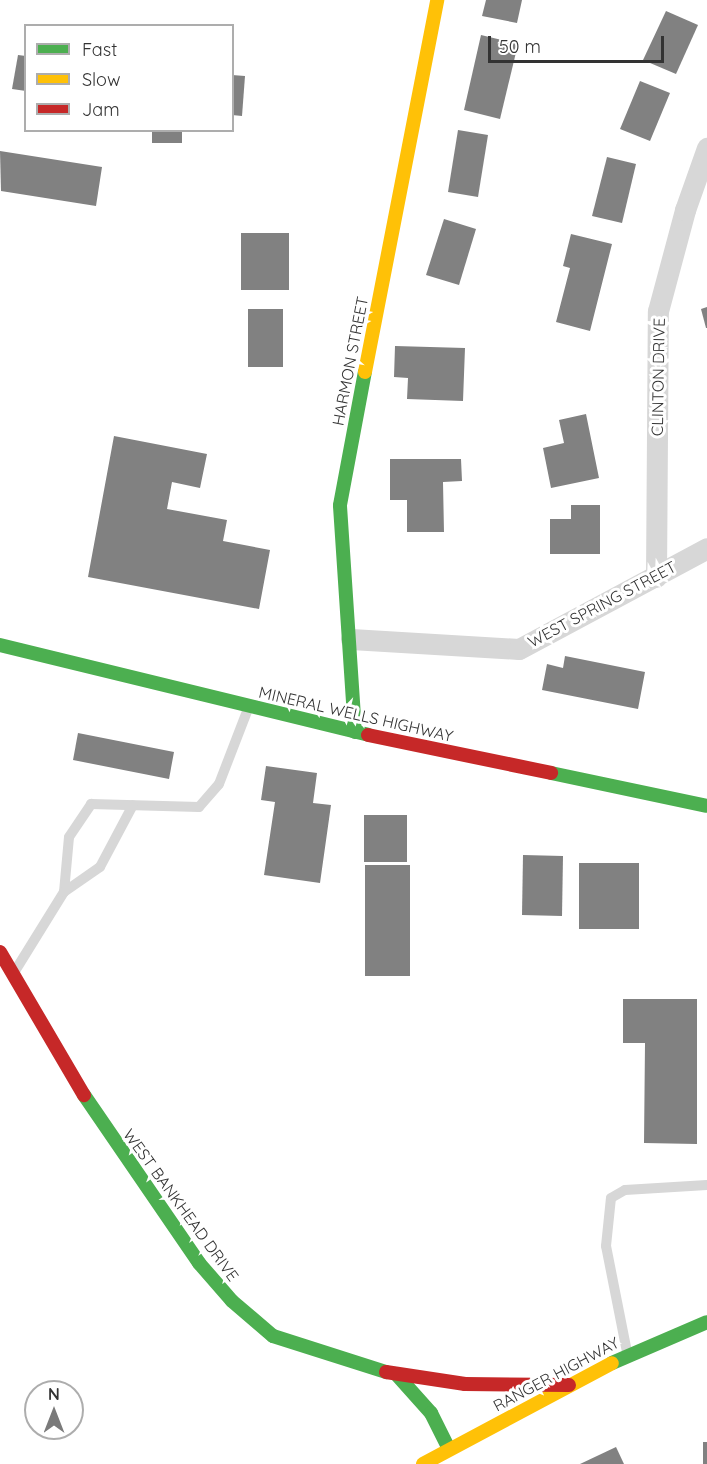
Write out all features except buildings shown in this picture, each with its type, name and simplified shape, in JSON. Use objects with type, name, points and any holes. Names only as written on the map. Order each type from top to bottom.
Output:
[{"type":"street","name":"HARMON STREET","points":[[355,732],[351,639],[339,505],[437,0]]},
{"type":"street","name":"CLINTON DRIVE","points":[[656,577],[658,311],[685,210],[707,148]]},
{"type":"street","name":"WEST SPRING STREET","points":[[351,639],[519,649],[707,548]]},
{"type":"street","name":"MINERAL WELLS HIGHWAY","points":[[0,645],[355,732],[707,806]]},
{"type":"street","name":"WEST BANKHEAD DRIVE","points":[[0,952],[97,1116],[199,1263],[232,1301],[273,1336],[335,1359],[397,1375],[465,1384],[569,1385]]},
{"type":"street","name":"RANGER HIGHWAY","points":[[423,1464],[449,1457],[569,1385],[628,1354],[707,1322]]},
{"type":"street","points":[[397,1375],[431,1413],[449,1457]]},
{"type":"lane","points":[[64,892],[69,837],[91,804],[199,807],[219,784],[249,706]]},
{"type":"lane","points":[[13,974],[64,892],[100,867],[133,805]]},
{"type":"lane","points":[[628,1354],[606,1246],[611,1198],[625,1190],[707,1185]]},
{"type":"traffic: fast","points":[[355,732],[340,505],[365,372]]},
{"type":"traffic: fast","points":[[0,645],[368,735]]},
{"type":"traffic: fast","points":[[551,773],[707,806]]},
{"type":"traffic: fast","points":[[84,1095],[199,1263],[232,1301],[273,1336],[386,1372]]},
{"type":"traffic: fast","points":[[612,1363],[707,1322]]},
{"type":"traffic: fast","points":[[397,1375],[431,1413],[449,1449]]},
{"type":"traffic: slow","points":[[365,372],[437,0]]},
{"type":"traffic: slow","points":[[423,1464],[612,1363]]},
{"type":"traffic: jam","points":[[368,735],[551,773]]},
{"type":"traffic: jam","points":[[0,952],[84,1095]]},
{"type":"traffic: jam","points":[[386,1372],[465,1384],[569,1385]]}]
